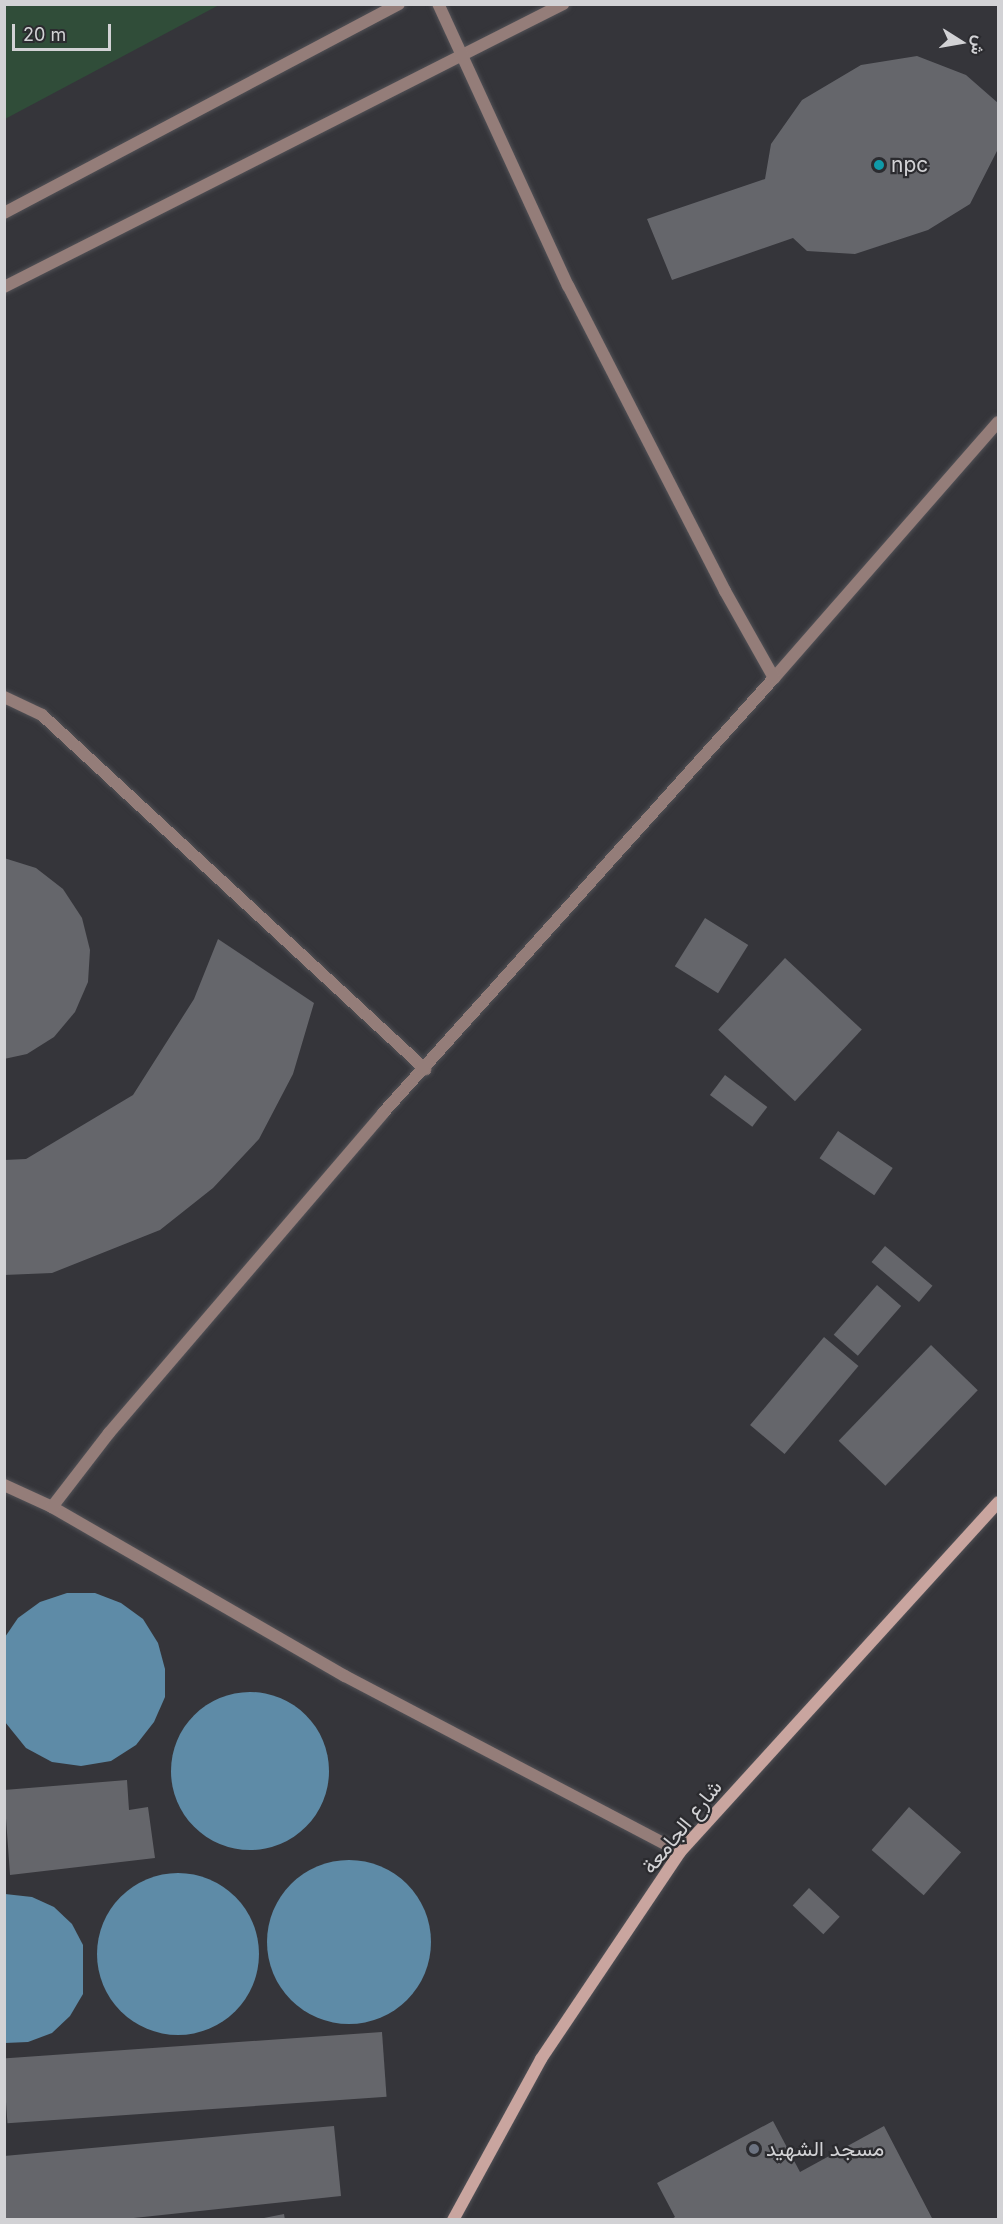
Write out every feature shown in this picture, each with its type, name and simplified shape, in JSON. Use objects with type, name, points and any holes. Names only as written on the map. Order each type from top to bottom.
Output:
[{"type":"main road","name":"شارع الجامعة","points":[[453,2220],[541,2059],[681,1852],[999,1502]]},
{"type":"street","points":[[4,213],[399,4]]},
{"type":"street","points":[[438,4],[458,56],[568,286],[725,591],[774,678]]},
{"type":"street","points":[[4,287],[563,4]]},
{"type":"street","points":[[52,1507],[109,1433],[425,1069],[999,422]]},
{"type":"street","points":[[4,697],[42,715],[425,1069]]},
{"type":"street","points":[[4,1485],[52,1507],[345,1676],[681,1852]]},
{"type":"green space","points":[[5,4],[219,4],[219,5],[5,119]]},
{"type":"water","points":[[67,1593],[95,1593],[121,1603],[143,1619],[158,1643],[165,1669],[165,1697],[154,1722],[136,1745],[111,1761],[81,1766],[52,1762],[26,1748],[5,1722],[5,1637],[18,1618],[40,1602]]},
{"type":"water","points":[[250,1692],[265,1693],[280,1698],[294,1705],[306,1715],[316,1727],[323,1741],[328,1756],[328,1786],[323,1801],[316,1815],[306,1827],[294,1837],[280,1844],[265,1849],[250,1850],[235,1849],[220,1844],[206,1837],[194,1827],[184,1815],[177,1801],[172,1786],[171,1771],[172,1756],[177,1741],[184,1727],[194,1715],[206,1705],[220,1698],[235,1693]]},
{"type":"water","points":[[349,1860],[365,1861],[380,1866],[407,1884],[425,1911],[430,1926],[430,1958],[425,1973],[407,2000],[380,2018],[365,2023],[349,2024],[333,2023],[318,2018],[291,2000],[273,1973],[268,1958],[267,1942],[268,1926],[273,1911],[291,1884],[318,1866],[333,1861]]},
{"type":"water","points":[[178,1873],[209,1879],[235,1897],[253,1923],[259,1954],[253,1985],[235,2011],[209,2029],[178,2035],[147,2029],[121,2011],[103,1985],[97,1954],[103,1923],[121,1897],[147,1879]]},
{"type":"water","points":[[5,1894],[32,1897],[54,1907],[72,1924],[83,1945],[83,1994],[70,2016],[52,2033],[28,2042],[5,2043]]},
{"type":"building","name":"npc","points":[[917,56],[966,75],[998,103],[997,151],[970,204],[928,230],[855,254],[807,251],[793,238],[672,280],[647,219],[765,179],[771,144],[802,100],[861,65]]},
{"type":"building","points":[[4,858],[36,868],[63,889],[82,918],[90,950],[88,982],[75,1012],[54,1037],[27,1054],[4,1059]]},
{"type":"building","points":[[705,918],[748,945],[718,993],[675,966]]},
{"type":"building","points":[[218,939],[314,1003],[293,1074],[259,1139],[213,1188],[160,1230],[52,1273],[4,1275],[4,1160],[26,1159],[133,1095],[194,999]]},
{"type":"building","points":[[785,958],[862,1030],[795,1101],[718,1030]]},
{"type":"building","points":[[725,1075],[767,1107],[752,1127],[710,1095]]},
{"type":"building","points":[[838,1131],[893,1168],[874,1195],[820,1158]]},
{"type":"building","points":[[885,1246],[932,1286],[919,1302],[872,1262]]},
{"type":"building","points":[[877,1285],[901,1306],[858,1356],[834,1335]]},
{"type":"building","points":[[824,1337],[858,1366],[785,1454],[750,1425]]},
{"type":"building","points":[[931,1345],[978,1390],[885,1486],[839,1441]]},
{"type":"building","points":[[127,1780],[129,1810],[148,1807],[155,1858],[10,1875],[4,1790]]},
{"type":"building","points":[[909,1807],[961,1852],[924,1895],[872,1850]]},
{"type":"building","points":[[809,1888],[840,1917],[823,1934],[793,1906]]},
{"type":"building","points":[[382,2032],[387,2097],[7,2123],[4,2058]]},
{"type":"building","name":"مسجد الشهيد","points":[[773,2121],[800,2172],[884,2126],[933,2220],[670,2220],[675,2217],[657,2183]]},
{"type":"building","points":[[334,2126],[341,2196],[115,2220],[4,2220],[4,2156]]},
{"type":"building","points":[[284,2214],[285,2220],[265,2220],[264,2218]]},
{"type":"place","name":"npc","points":[[879,165]]},
{"type":"place","name":"مسجد الشهيد","points":[[754,2149]]}]
